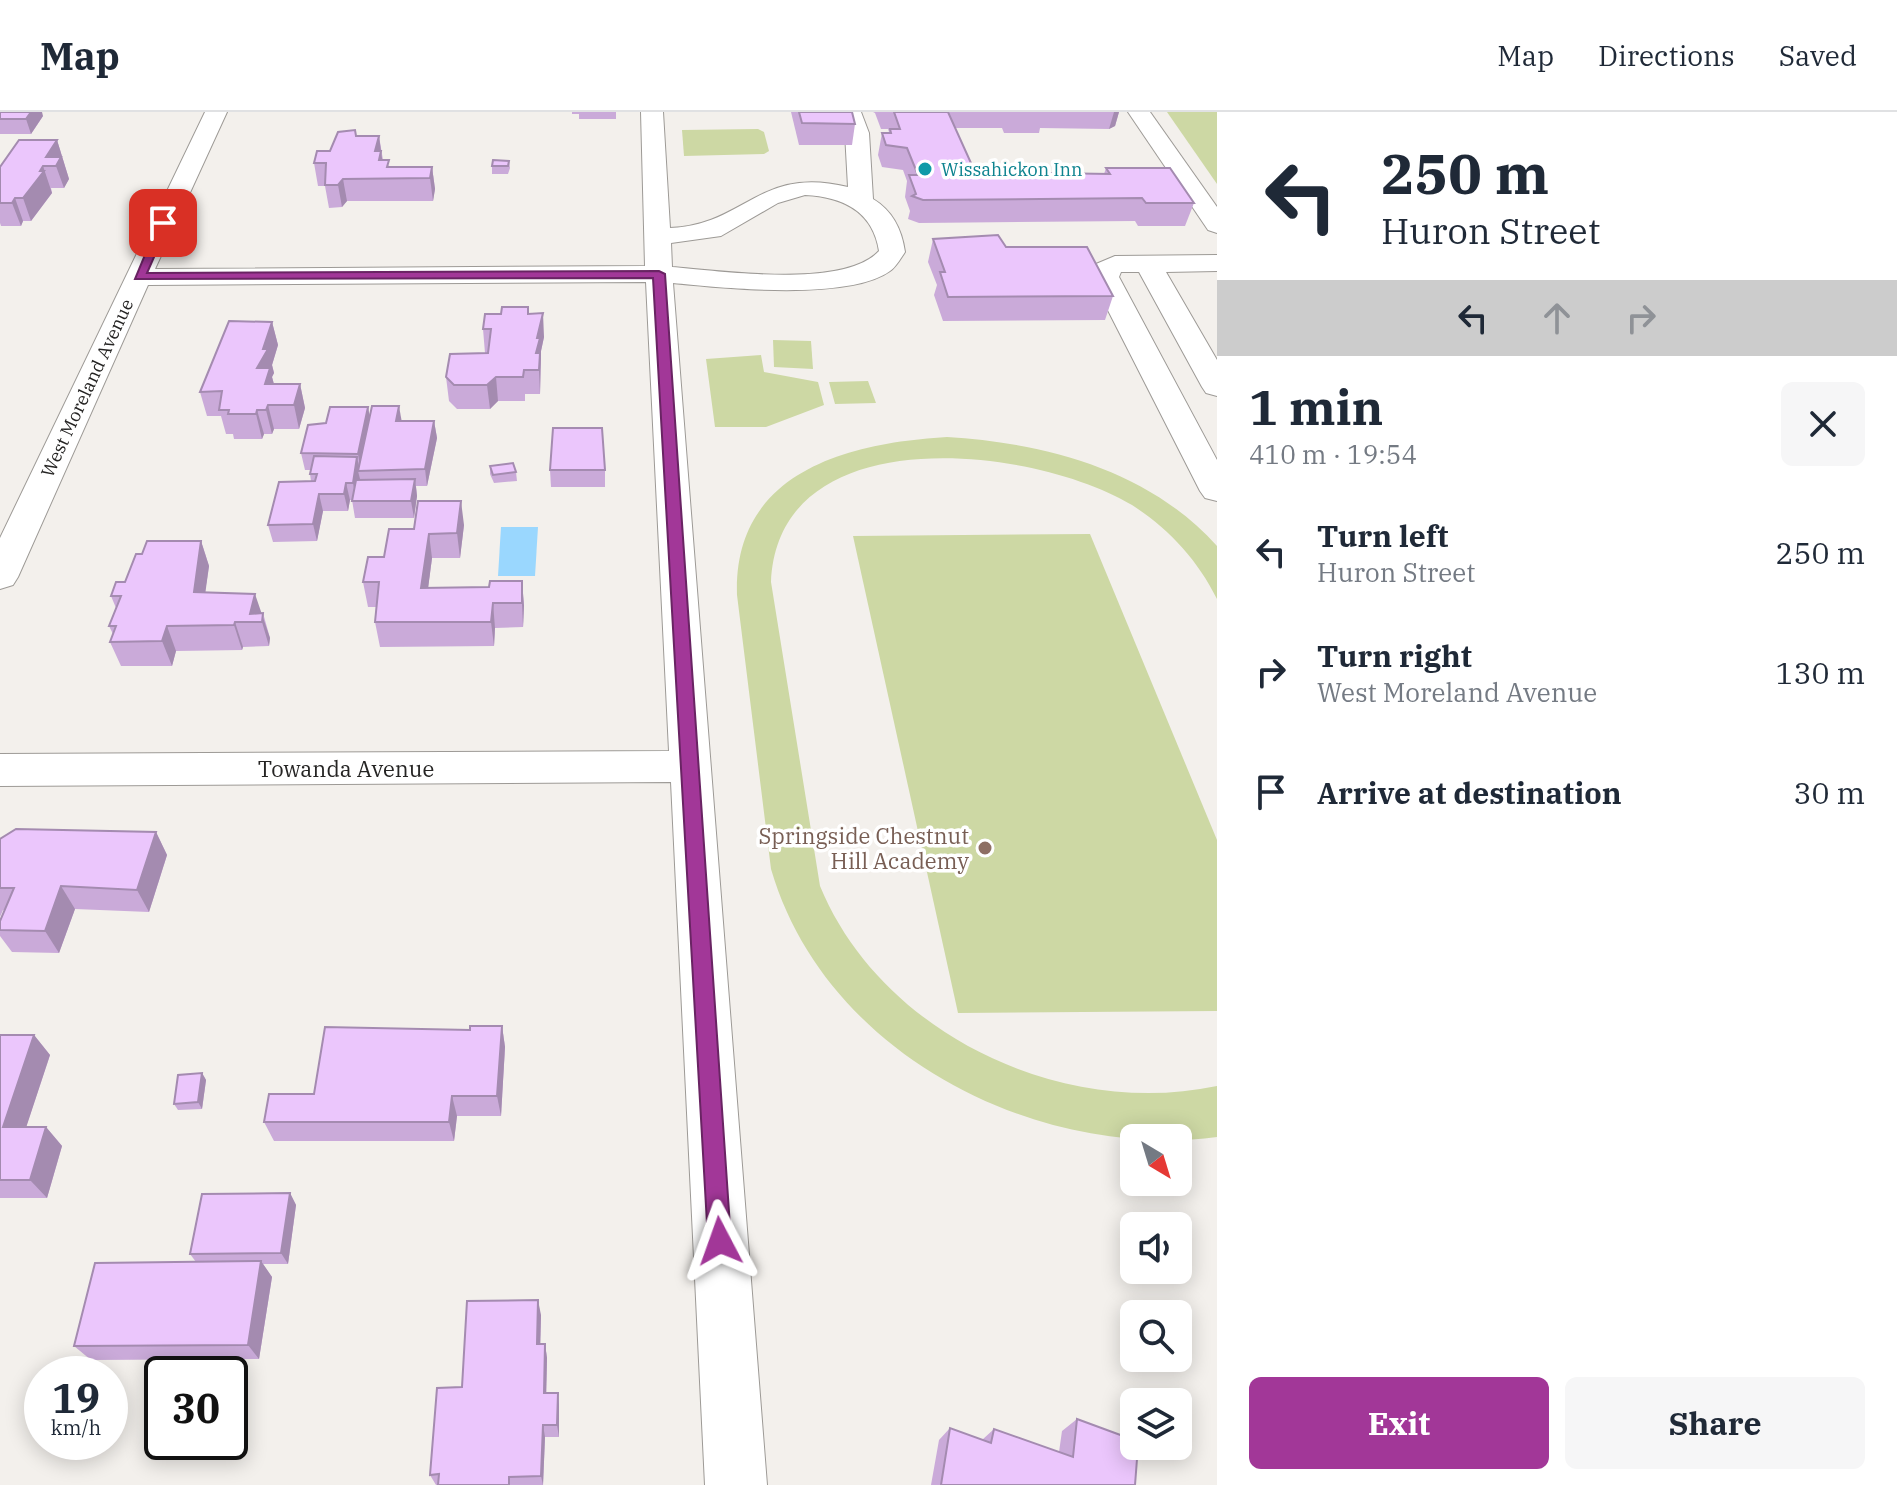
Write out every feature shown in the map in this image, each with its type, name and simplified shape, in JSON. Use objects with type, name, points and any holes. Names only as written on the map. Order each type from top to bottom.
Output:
[{"type":"street","name":"West Moreland Avenue","points":[[0,577],[216,112]]},
{"type":"street","points":[[652,112],[658,255],[736,1485]]},
{"type":"street","points":[[850,112],[857,133],[861,200]]},
{"type":"street","points":[[1139,112],[1217,225]]},
{"type":"street","points":[[139,277],[658,255],[762,280],[840,279],[871,273],[890,258],[892,245],[877,213],[861,200],[832,191],[790,190],[658,255]]},
{"type":"street","points":[[1148,263],[1217,387]]},
{"type":"street","points":[[1217,263],[1115,264],[1106,270],[1105,277],[1217,491]]},
{"type":"street","name":"Towanda Avenue","points":[[0,770],[692,766]]},
{"type":"green space","points":[[1167,112],[1217,112],[1217,184]]},
{"type":"green space","points":[[758,129],[764,132],[769,151],[764,154],[684,156],[682,130]]},
{"type":"green space","points":[[773,340],[811,341],[813,369],[774,367]]},
{"type":"green space","points":[[761,355],[764,372],[818,382],[824,405],[766,427],[715,427],[706,359]]},
{"type":"green space","points":[[868,381],[876,403],[835,404],[829,382]]},
{"type":"green space","points":[[947,437],[1021,446],[1093,465],[1128,480],[1190,520],[1217,546],[1217,599],[1191,558],[1145,514],[1089,485],[1035,469],[977,460],[917,459],[862,469],[817,492],[785,529],[771,582],[820,886],[848,938],[886,984],[932,1023],[983,1054],[1039,1076],[1098,1089],[1158,1093],[1217,1086],[1217,1137],[1192,1138],[1192,1124],[1120,1124],[1120,1136],[1080,1131],[1012,1112],[948,1082],[889,1042],[839,993],[799,935],[771,869],[737,595],[741,553],[754,519],[775,493],[803,472],[836,457],[909,440]]},
{"type":"green space","points":[[1090,534],[1217,840],[1217,1011],[958,1013],[853,536]]},
{"type":"water","points":[[501,527],[538,527],[535,576],[498,576]]},
{"type":"building","points":[[0,112],[31,112],[26,119],[0,119]]},
{"type":"building","points":[[799,112],[852,112],[855,124],[802,123]]},
{"type":"building","points":[[894,112],[948,112],[975,172],[1110,174],[1106,168],[1170,168],[1194,203],[1146,203],[1142,198],[923,200],[912,196],[916,194],[909,175],[918,175],[907,148],[886,145],[882,133],[900,129]]},
{"type":"building","points":[[355,130],[356,136],[379,136],[375,151],[381,151],[379,160],[389,160],[387,167],[432,167],[430,178],[343,179],[338,185],[325,185],[326,163],[314,163],[317,151],[330,151],[338,132]]},
{"type":"building","points":[[19,140],[57,140],[46,157],[61,157],[56,166],[43,166],[40,171],[44,171],[23,198],[15,198],[12,203],[0,203],[0,167]]},
{"type":"building","points":[[493,160],[509,161],[508,166],[492,166]]},
{"type":"building","points":[[998,235],[1006,247],[1087,247],[1113,296],[948,297],[940,272],[945,272],[933,239]]},
{"type":"building","points":[[502,307],[528,307],[528,314],[543,313],[537,338],[540,338],[536,353],[540,353],[539,370],[524,370],[523,377],[496,377],[487,385],[454,385],[446,377],[450,354],[488,353],[491,329],[483,329],[485,314],[501,314]]},
{"type":"building","points":[[229,321],[272,322],[263,349],[268,349],[257,368],[270,368],[265,384],[300,384],[294,405],[268,405],[266,410],[257,410],[256,414],[228,414],[229,410],[219,410],[222,391],[200,392]]},
{"type":"building","points":[[372,406],[399,406],[396,421],[434,421],[425,469],[358,471]]},
{"type":"building","points":[[330,407],[368,407],[358,454],[301,453],[308,425],[326,423]]},
{"type":"building","points":[[553,428],[602,428],[605,470],[550,470]]},
{"type":"building","points":[[314,456],[357,457],[353,483],[346,483],[344,494],[319,494],[313,524],[268,525],[279,482],[315,481],[317,474],[310,474]]},
{"type":"building","points":[[513,463],[516,472],[493,475],[490,466]]},
{"type":"building","points":[[415,479],[411,501],[352,501],[356,480]]},
{"type":"building","points":[[418,501],[461,501],[457,533],[429,534],[421,588],[489,587],[490,581],[522,581],[522,603],[493,603],[491,622],[375,622],[379,582],[363,582],[368,557],[384,557],[389,529],[414,529]]},
{"type":"building","points":[[147,541],[201,541],[194,592],[255,594],[250,614],[263,613],[262,622],[167,626],[162,641],[110,642],[116,626],[109,626],[121,596],[111,596],[116,582],[125,582],[136,554],[142,554]]},
{"type":"building","points":[[16,829],[156,832],[137,890],[61,886],[45,931],[0,930],[0,921],[14,888],[0,888],[0,839]]},
{"type":"building","points":[[470,1026],[502,1026],[497,1096],[452,1096],[449,1122],[264,1122],[269,1094],[314,1094],[325,1027],[470,1030]]},
{"type":"building","points":[[0,1035],[34,1035],[3,1127],[46,1127],[30,1180],[0,1180]]},
{"type":"building","points":[[202,1073],[198,1102],[174,1104],[178,1075]]},
{"type":"building","points":[[290,1193],[281,1253],[190,1254],[202,1194]]},
{"type":"building","points":[[261,1261],[248,1345],[74,1346],[95,1263]]},
{"type":"building","points":[[538,1300],[537,1344],[545,1344],[544,1393],[558,1393],[557,1425],[543,1425],[541,1476],[509,1477],[509,1485],[438,1485],[439,1474],[430,1475],[437,1388],[462,1387],[467,1301]]},
{"type":"building","points":[[1077,1419],[1120,1435],[1120,1460],[1137,1460],[1135,1485],[941,1485],[950,1428],[991,1443],[994,1429],[1073,1457]]},
{"type":"place","name":"Wissahickon Inn","points":[[925,169]]},
{"type":"place","name":"Springside Chestnut Hill Academy","points":[[985,848]]},
{"type":"route","points":[[163,223],[139,277],[659,274],[720,1241]]}]
